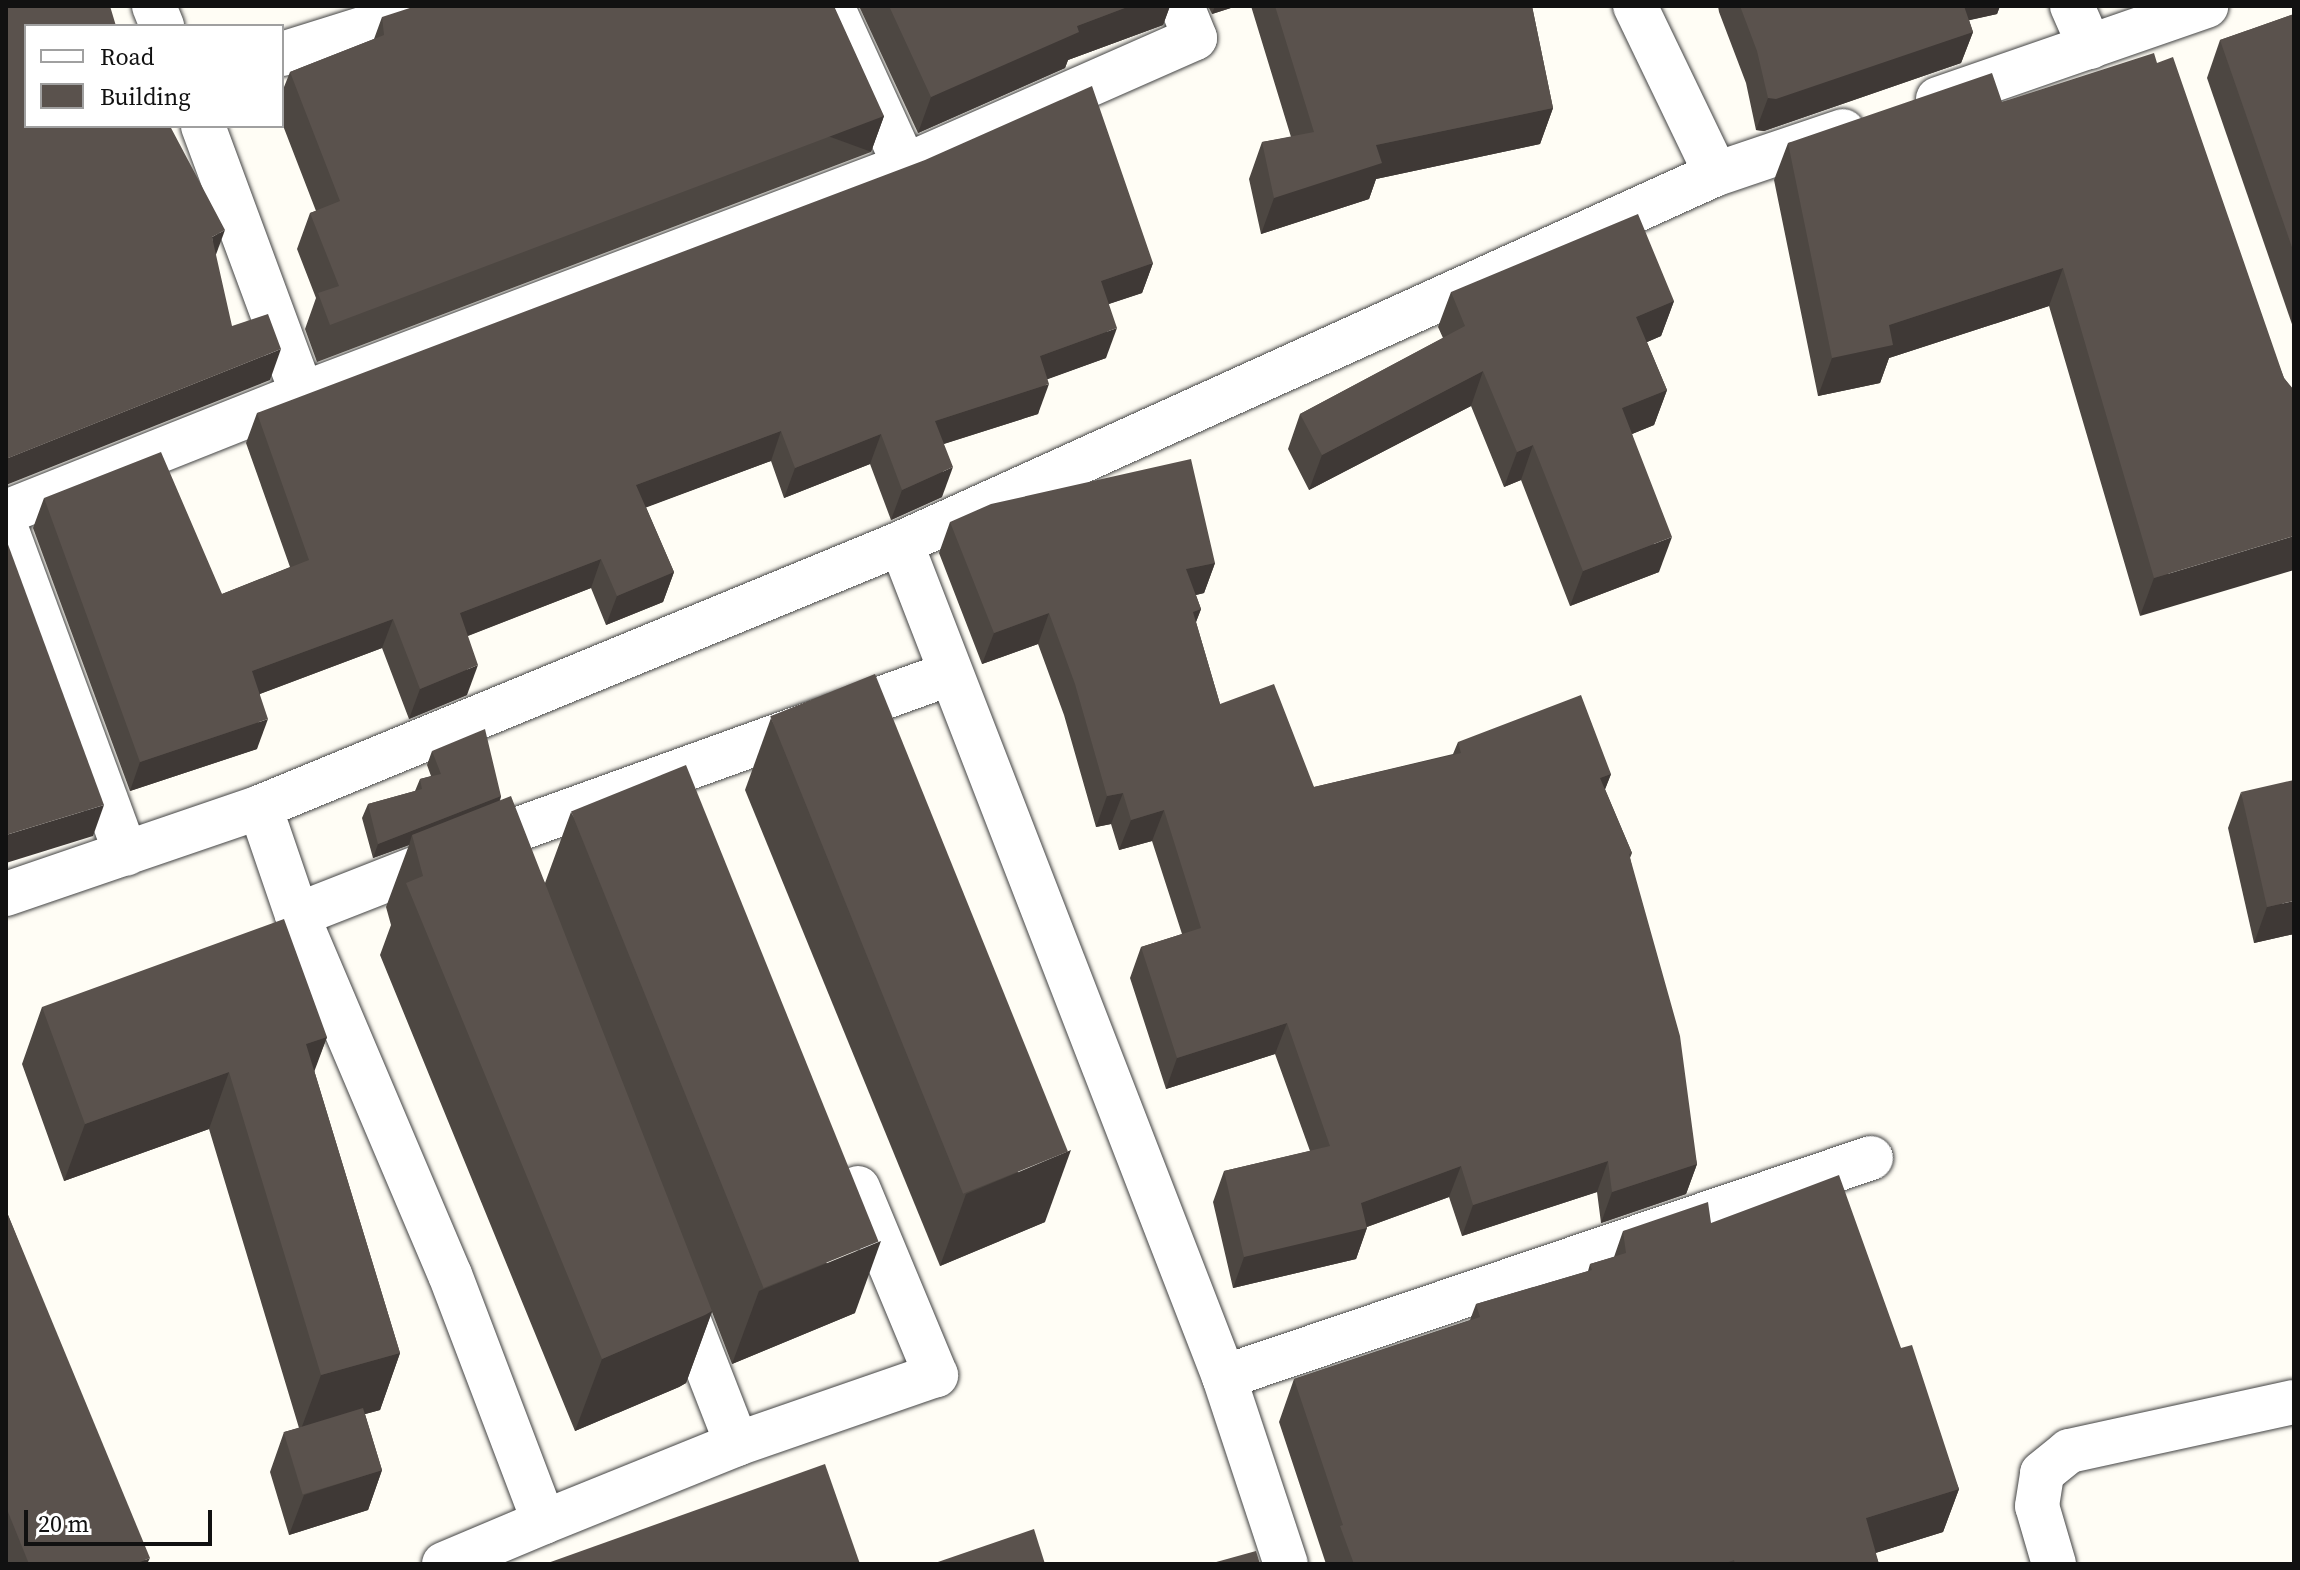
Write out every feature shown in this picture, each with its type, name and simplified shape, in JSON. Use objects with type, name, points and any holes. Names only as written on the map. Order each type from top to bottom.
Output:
[{"type":"street","points":[[284,53],[435,6]]},
{"type":"street","points":[[832,6],[905,166]]},
{"type":"street","points":[[6,512],[302,394],[905,166],[1195,38],[1182,6]]},
{"type":"street","points":[[1635,6],[1716,174]]},
{"type":"street","points":[[2072,6],[2090,47]]},
{"type":"street","points":[[6,894],[260,807],[901,543],[1716,174],[2206,6]]},
{"type":"street","points":[[2161,22],[2176,67]]},
{"type":"street","points":[[204,128],[302,394]]},
{"type":"street","points":[[6,528],[126,854]]},
{"type":"street","points":[[901,543],[1224,1377],[1286,1564]]},
{"type":"street","points":[[297,915],[499,836],[950,674]]},
{"type":"street","points":[[669,775],[689,816]]},
{"type":"street","points":[[260,807],[297,915],[450,1275],[544,1522]]},
{"type":"street","points":[[499,836],[517,881]]},
{"type":"street","points":[[444,1564],[737,1444],[936,1375],[844,1154]]},
{"type":"street","points":[[1224,1377],[1871,1158]]},
{"type":"street","points":[[662,1251],[737,1444]]},
{"type":"street","points":[[2054,1564],[2037,1506],[2042,1473],[2069,1451],[2294,1402]]},
{"type":"building","points":[[6,6],[110,6],[115,24],[24,24],[24,128],[171,128],[225,230],[212,237],[232,326],[268,314],[281,349],[6,459]]},
{"type":"building","points":[[416,6],[834,6],[884,116],[330,325],[318,293],[339,286],[310,213],[340,201],[290,72],[384,35],[382,17]]},
{"type":"building","points":[[889,6],[1130,6],[1077,26],[1079,32],[931,97]]},
{"type":"building","points":[[1275,6],[1532,6],[1553,108],[1376,145],[1382,163],[1274,198],[1262,142],[1314,132]]},
{"type":"building","points":[[1740,6],[1964,6],[1973,32],[1776,99],[1768,98],[1757,51]]},
{"type":"building","points":[[2294,14],[2294,253],[2220,40]]},
{"type":"building","points":[[2154,53],[2157,63],[2173,57],[2284,378],[2294,390],[2294,536],[2154,578],[2063,268],[1889,325],[1893,345],[1832,358],[1788,143],[1992,73],[2002,102]]},
{"type":"building","points":[[1092,86],[1153,263],[1101,281],[1117,328],[1040,356],[1049,384],[935,421],[953,467],[902,490],[881,434],[795,468],[781,431],[636,485],[674,572],[617,596],[601,559],[460,613],[478,665],[420,689],[393,619],[252,671],[268,719],[140,762],[44,498],[161,452],[222,594],[309,560],[257,413],[925,160]]},
{"type":"building","points":[[1638,214],[1674,301],[1636,317],[1667,390],[1622,408],[1672,537],[1583,571],[1533,445],[1517,452],[1483,371],[1322,455],[1300,414],[1465,326],[1451,292]]},
{"type":"building","points":[[1191,459],[1215,563],[1186,569],[1201,609],[1193,612],[1220,704],[1274,684],[1314,787],[1461,753],[1458,742],[1581,695],[1611,774],[1600,778],[1632,853],[1629,854],[1680,1036],[1697,1164],[1612,1192],[1608,1161],[1473,1205],[1461,1166],[1361,1203],[1367,1228],[1244,1257],[1224,1171],[1330,1146],[1287,1023],[1177,1058],[1141,947],[1201,928],[1164,810],[1131,820],[1123,793],[1107,796],[1075,684],[1049,613],[994,633],[950,522],[991,504]]},
{"type":"building","points":[[6,539],[104,805],[6,835]]},
{"type":"building","points":[[875,674],[1068,1151],[963,1194],[770,716]]},
{"type":"building","points":[[485,729],[501,796],[378,844],[368,804],[422,789],[420,779],[441,774],[432,751]]},
{"type":"building","points":[[686,765],[879,1242],[764,1288],[571,811]]},
{"type":"building","points":[[2294,780],[2294,901],[2267,907],[2241,792]]},
{"type":"building","points":[[511,796],[712,1311],[602,1359],[406,883],[423,876],[412,835]]},
{"type":"building","points":[[284,919],[327,1037],[306,1044],[400,1353],[321,1375],[229,1072],[85,1124],[42,1007]]},
{"type":"building","points":[[1839,1175],[1901,1348],[1912,1345],[1959,1489],[1866,1518],[1879,1564],[1735,1564],[1734,1560],[1723,1564],[1354,1564],[1294,1379],[1480,1317],[1476,1304],[1592,1270],[1590,1264],[1626,1253],[1623,1231],[1708,1202],[1711,1223]]},
{"type":"building","points":[[6,1210],[150,1558],[135,1564],[29,1564],[6,1507]]},
{"type":"building","points":[[363,1408],[382,1470],[303,1494],[284,1432]]},
{"type":"building","points":[[825,1464],[860,1564],[545,1564]]},
{"type":"building","points":[[1034,1529],[1045,1564],[932,1564]]},
{"type":"building","points":[[1256,1551],[1260,1564],[1209,1564]]}]
